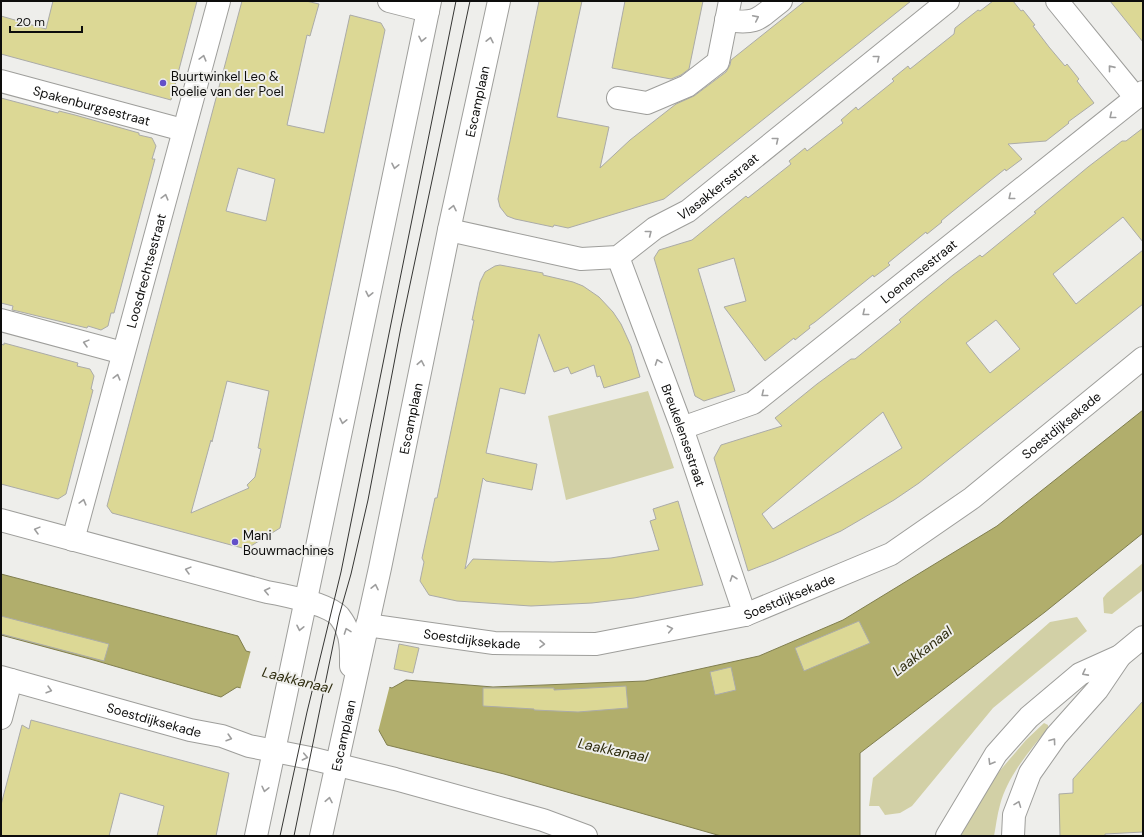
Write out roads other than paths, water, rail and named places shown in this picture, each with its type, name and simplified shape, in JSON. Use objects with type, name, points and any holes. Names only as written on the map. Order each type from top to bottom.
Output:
[{"type":"street","name":"Loosdrechtsestraat","points":[[73,540],[219,1]]},
{"type":"street","points":[[256,836],[429,6],[389,1]]},
{"type":"street","name":"Escamplaan","points":[[321,836],[345,723],[354,670],[367,625],[381,561],[448,230],[498,1]]},
{"type":"street","points":[[618,98],[647,103],[687,86],[718,62],[728,10],[744,23],[756,20],[781,1]]},
{"type":"street","name":"Vlasakkersstraat","points":[[618,257],[655,228],[688,211],[948,1]]},
{"type":"street","points":[[1057,1],[1139,95]]},
{"type":"street","name":"Spakenburgsestraat","points":[[1,81],[183,130]]},
{"type":"street","name":"Loenensestraat","points":[[682,428],[754,403],[1139,95]]},
{"type":"street","points":[[448,230],[581,259],[618,257]]},
{"type":"street","name":"Breukelensestraat","points":[[618,257],[682,428],[745,615]]},
{"type":"street","points":[[1,320],[123,353]]},
{"type":"street","name":"Soestdijksekade","points":[[367,625],[494,643],[596,644],[745,615],[891,554],[972,498],[1143,358]]},
{"type":"street","points":[[1,520],[267,592],[305,600],[332,611],[339,616],[347,629],[354,670]]},
{"type":"street","points":[[947,836],[996,754],[1029,717],[1080,674],[1120,656],[1143,637]]},
{"type":"street","points":[[1013,836],[1014,815],[1030,773],[1056,736],[1097,690],[1120,656]]},
{"type":"street","points":[[1,718],[6,678]]},
{"type":"street","name":"Soestdijksekade","points":[[6,678],[190,730],[222,736],[249,746],[388,777],[543,820],[586,836]]},
{"type":"water","name":"Laakkanaal","points":[[1143,410],[1143,533],[1045,612],[860,753],[860,836],[721,836],[504,774],[387,745],[377,727],[241,688],[237,687],[221,697],[1,635],[1,574],[238,636],[246,651],[392,688],[406,680],[493,687],[645,681],[759,656],[843,620],[997,526]]},
{"type":"tram line","points":[[280,836],[307,712],[341,572],[456,1]]},
{"type":"tram line","points":[[294,836],[339,616],[351,574],[368,500],[401,327],[470,1]]},
{"type":"place","name":"Buurtwinkel Leo & Roelie van der Poel","points":[[163,83]]},
{"type":"place","name":"Mani Bouwmachines","points":[[235,542]]}]
